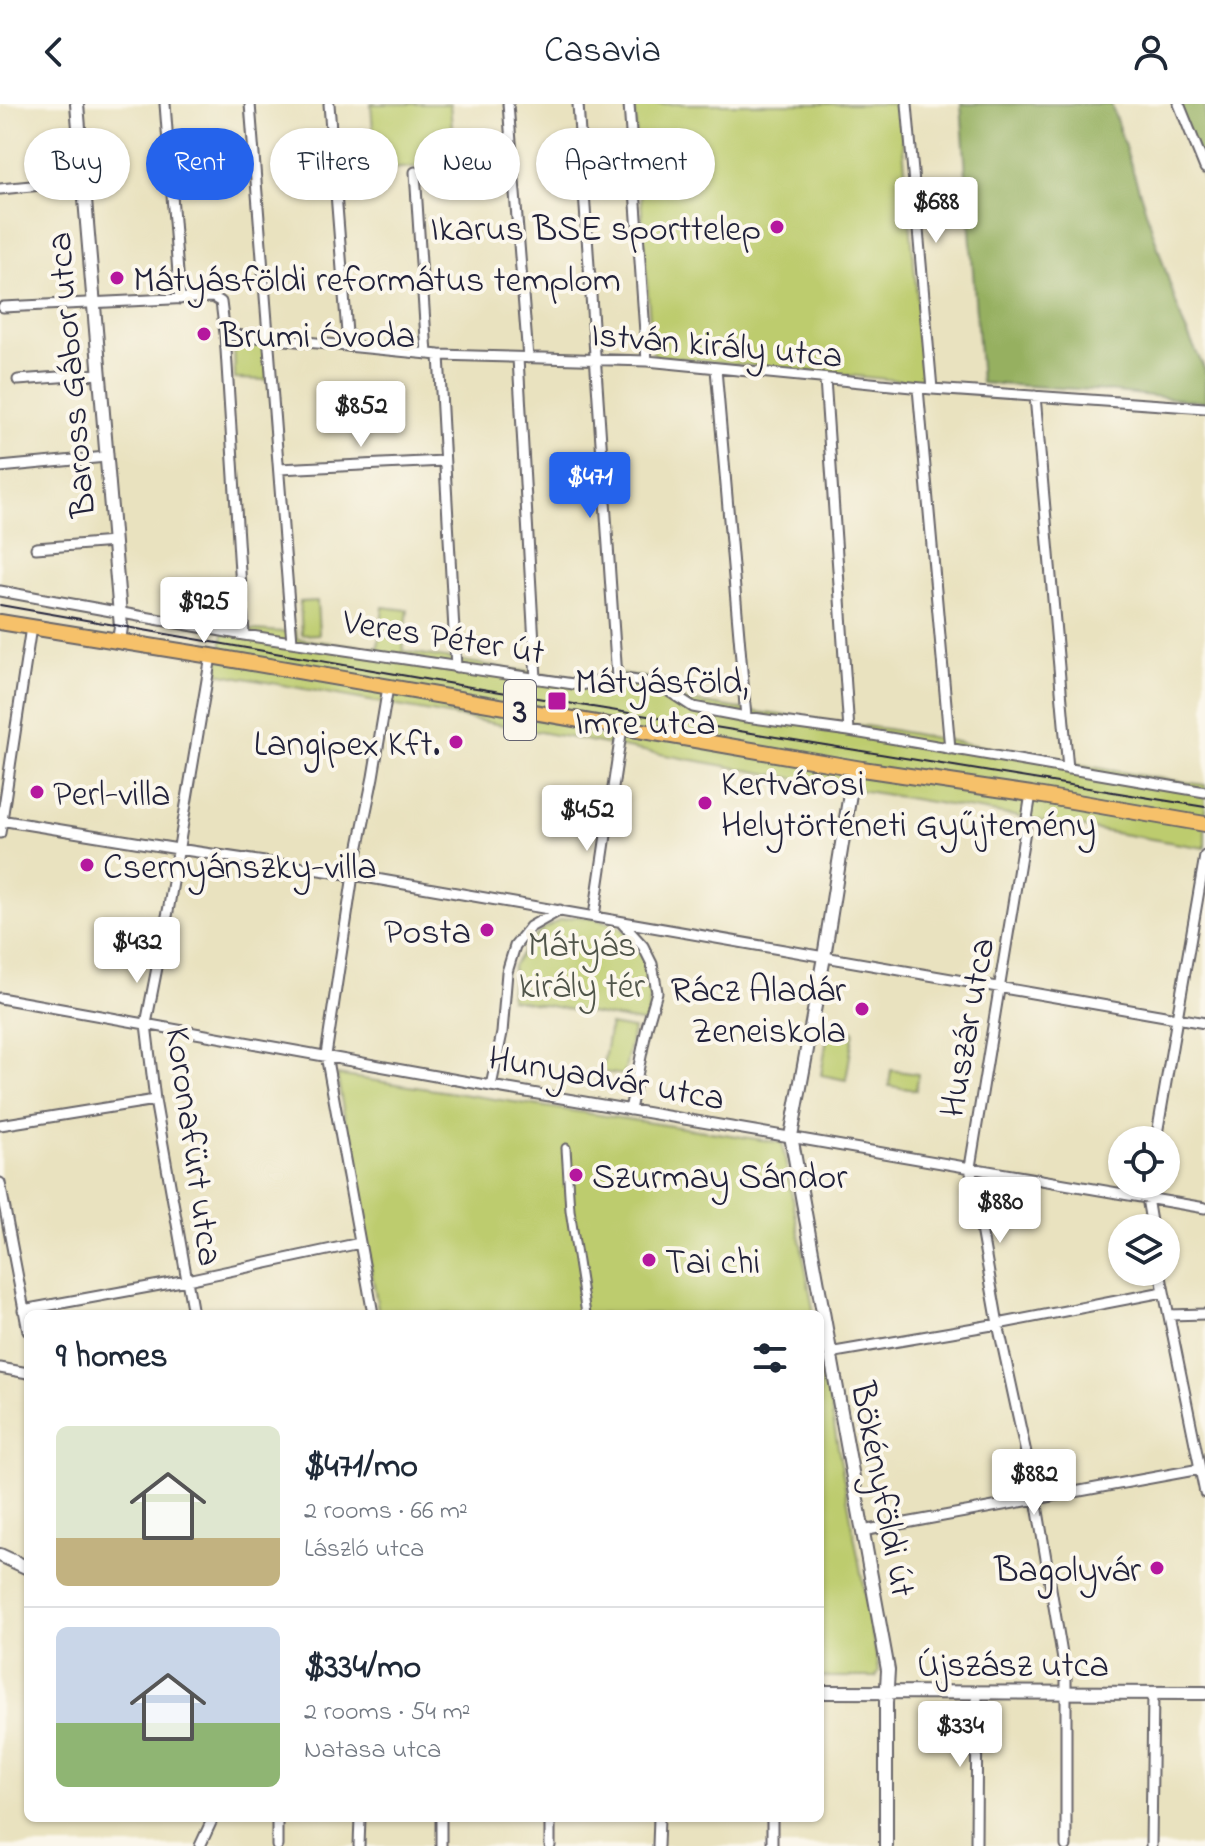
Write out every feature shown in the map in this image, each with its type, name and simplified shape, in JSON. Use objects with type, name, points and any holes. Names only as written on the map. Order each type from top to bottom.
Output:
[{"type":"main road","name":"Veres Péter út","points":[[0,622],[854,768],[1205,824]]},
{"type":"street","name":"Baross Gábor utca","points":[[77,104],[79,128]]},
{"type":"street","points":[[165,104],[180,299]]},
{"type":"street","points":[[250,104],[292,642]]},
{"type":"street","points":[[329,104],[348,346]]},
{"type":"street","points":[[508,104],[523,358],[536,679]]},
{"type":"street","points":[[578,104],[617,678]]},
{"type":"street","points":[[629,104],[647,361]]},
{"type":"street","points":[[907,104],[932,389]]},
{"type":"street","points":[[1179,104],[1205,168]]},
{"type":"street","points":[[0,189],[24,187]]},
{"type":"street","name":"Baross Gábor utca","points":[[85,200],[120,614],[119,641]]},
{"type":"street","points":[[417,200],[427,354]]},
{"type":"street","points":[[3,307],[213,297],[221,302],[244,635]]},
{"type":"street","name":"István király utca","points":[[225,334],[439,355],[647,361],[918,388],[1205,408]]},
{"type":"street","points":[[439,355],[456,667]]},
{"type":"street","points":[[716,369],[746,717]]},
{"type":"street","points":[[18,380],[99,374]]},
{"type":"street","points":[[825,379],[849,731]]},
{"type":"street","points":[[918,388],[950,749]]},
{"type":"street","points":[[1035,396],[1068,769]]},
{"type":"street","points":[[0,467],[106,457]]},
{"type":"street","points":[[279,469],[444,461]]},
{"type":"street","points":[[36,548],[114,542]]},
{"type":"street","name":"Veres Péter út","points":[[0,591],[244,635],[536,679],[580,685],[617,678],[653,684],[693,707],[1205,792]]},
{"type":"street","points":[[0,833],[31,627]]},
{"type":"street","name":"Koronafürt utca","points":[[192,1310],[155,1100],[146,1024],[211,656]]},
{"type":"street","points":[[372,1310],[326,1055],[353,875],[388,687]]},
{"type":"street","points":[[594,916],[622,727]]},
{"type":"street","name":"Bökényföldi út","points":[[821,1310],[791,1136],[854,768]]},
{"type":"street","name":"Huszár utca","points":[[1031,794],[970,1167],[998,1324],[1036,1499],[1067,1693],[1066,1846]]},
{"type":"street","points":[[1,820],[353,875],[1205,1023]]},
{"type":"street","points":[[1158,1126],[1205,856]]},
{"type":"street","points":[[491,1086],[502,1033],[507,972],[515,946],[530,927],[560,910]]},
{"type":"street","points":[[622,922],[643,946],[652,964],[657,992],[630,1110]]},
{"type":"street","name":"Hunyadvár utca","points":[[0,998],[1108,1191]]},
{"type":"street","points":[[0,1125],[155,1100]]},
{"type":"street","points":[[566,1148],[570,1210],[585,1310]]},
{"type":"street","points":[[0,1183],[24,1314]]},
{"type":"street","points":[[1147,1198],[1150,1214]]},
{"type":"street","name":"Hunyadvár utca","points":[[1147,1198],[1205,1208]]},
{"type":"street","points":[[23,1310],[187,1280],[360,1243]]},
{"type":"street","points":[[1162,1286],[1200,1438],[1200,1469],[1205,1493]]},
{"type":"street","points":[[829,1353],[1163,1292]]},
{"type":"street","points":[[1169,1315],[1205,1314]]},
{"type":"street","name":"Bökényföldi út","points":[[824,1324],[888,1670],[886,1846]]},
{"type":"street","points":[[0,1368],[24,1372]]},
{"type":"street","points":[[862,1531],[1200,1469]]},
{"type":"street","points":[[0,1555],[24,1566]]},
{"type":"street","name":"Újszász utca","points":[[824,1692],[1205,1693]]},
{"type":"street","points":[[976,1846],[977,1692]]},
{"type":"street","points":[[1151,1846],[1153,1693]]},
{"type":"street","points":[[200,1846],[211,1822]]},
{"type":"street","points":[[277,1822],[277,1846]]},
{"type":"street","points":[[359,1846],[360,1822]]},
{"type":"street","points":[[441,1822],[441,1846]]},
{"type":"street","points":[[550,1822],[550,1846]]},
{"type":"street","points":[[658,1846],[659,1822]]},
{"type":"street","points":[[772,1822],[772,1846]]},
{"type":"green space","points":[[371,104],[450,104],[452,128],[414,128],[414,167],[398,168],[398,128],[373,128]]},
{"type":"green space","name":"Ikarus BSE sporttelep","points":[[634,104],[899,104],[925,383],[656,356],[652,351],[641,200],[715,200],[715,128],[636,128]]},
{"type":"green space","points":[[961,104],[1111,104],[1183,324],[1205,370],[1205,402],[1107,391],[981,383]]},
{"type":"green space","points":[[1173,104],[1205,104],[1205,183]]},
{"type":"green space","points":[[234,340],[265,343],[268,380],[235,379]]},
{"type":"green space","points":[[317,601],[319,634],[302,635],[300,602]]},
{"type":"green space","points":[[383,607],[408,610],[403,651],[577,680],[581,677],[622,674],[668,680],[667,685],[686,700],[887,729],[1205,785],[1205,848],[835,786],[217,673],[224,628],[296,630],[297,639],[378,648]]},
{"type":"green space","name":"Mátyás király tér","points":[[578,916],[616,926],[639,947],[645,959],[650,985],[646,1023],[510,999],[513,966],[528,943],[560,920]]},
{"type":"green space","points":[[610,1025],[633,1029],[624,1075],[602,1072]]},
{"type":"green space","points":[[829,1026],[854,1031],[846,1080],[821,1075]]},
{"type":"green space","points":[[891,1070],[918,1074],[916,1090],[889,1086]]},
{"type":"green space","points":[[337,1075],[782,1143],[813,1310],[378,1310]]},
{"type":"green space","points":[[824,1371],[879,1671],[876,1677],[824,1677]]},
{"type":"tram line","points":[[0,605],[476,688],[1205,807]]},
{"type":"place","name":"Ikarus BSE sporttelep","points":[[777,227]]},
{"type":"place","name":"Mátyásföldi református templom","points":[[117,278]]},
{"type":"place","name":"Brumi Óvoda","points":[[204,334]]},
{"type":"place","name":"Mátyásföld, Imre utca","points":[[557,701]]},
{"type":"place","name":"Langipex Kft.","points":[[456,742]]},
{"type":"place","name":"Perl-villa","points":[[37,792]]},
{"type":"place","name":"Kertvárosi Helytörténeti Gyűjtemény","points":[[705,803]]},
{"type":"place","name":"Csernyánszky-villa","points":[[87,865]]},
{"type":"place","name":"Posta","points":[[487,930]]},
{"type":"place","name":"Rácz Aladár Zeneiskola","points":[[862,1009]]},
{"type":"place","name":"Szurmay Sándor","points":[[576,1175]]},
{"type":"place","name":"Tai chi","points":[[649,1260]]},
{"type":"place","name":"Bagolyvár","points":[[1157,1568]]}]
